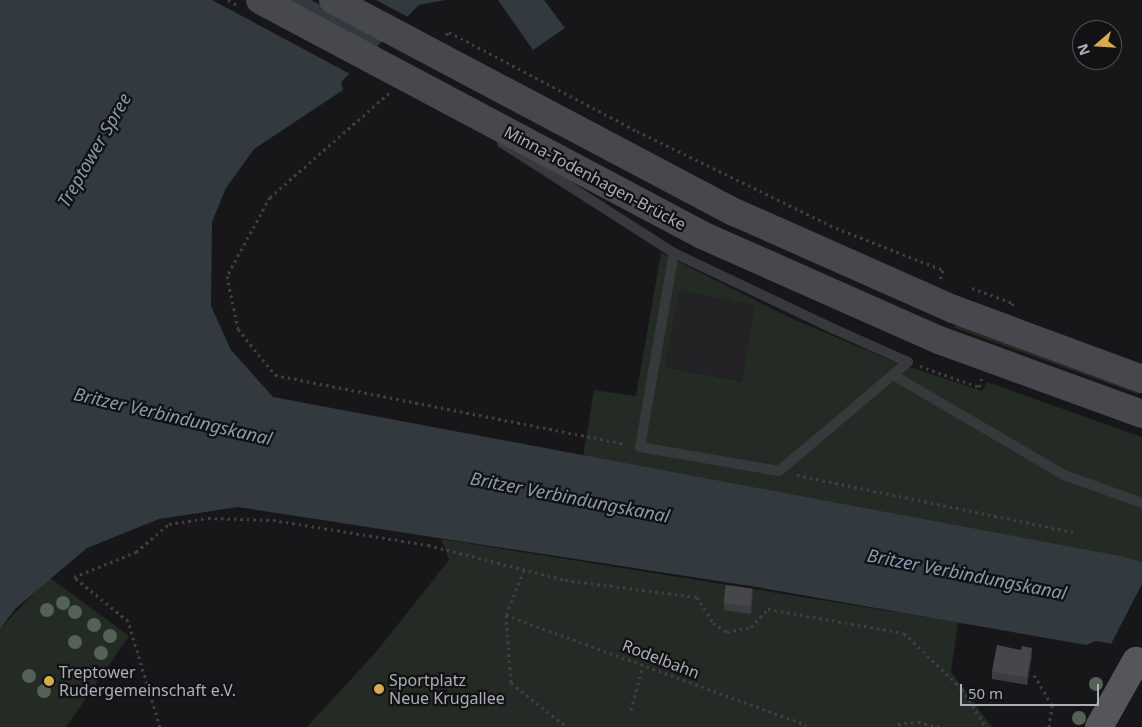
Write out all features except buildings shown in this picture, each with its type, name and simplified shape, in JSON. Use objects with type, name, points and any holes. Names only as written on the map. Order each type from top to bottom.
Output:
[{"type":"main road","name":"Minna-Todenhagen-Brücke","points":[[260,0],[702,235],[939,340],[1142,414]]},
{"type":"main road","points":[[333,0],[734,212],[953,309],[1142,379]]},
{"type":"main road","points":[[1099,727],[1136,661]]},
{"type":"lane","points":[[404,80],[674,253],[908,362],[779,471],[640,447],[674,253]]},
{"type":"lane","points":[[893,375],[1064,475],[1142,504]]},
{"type":"path","points":[[449,32],[636,131],[836,228],[943,270]]},
{"type":"path","points":[[404,80],[270,197],[227,276],[238,329],[275,375],[640,447]]},
{"type":"path","points":[[972,288],[1013,303]]},
{"type":"path","points":[[908,362],[979,387]]},
{"type":"path","points":[[779,471],[1076,533]]},
{"type":"path","points":[[160,727],[128,621],[74,578],[136,552],[169,524],[208,518],[273,520],[428,545],[565,580],[697,597],[713,623],[727,632],[751,627],[768,609],[904,633],[962,689],[986,727]]},
{"type":"path","points":[[524,570],[506,616],[511,683],[567,727]]},
{"type":"path","name":"Rodelbahn","points":[[506,616],[806,725]]},
{"type":"path","points":[[631,710],[643,665]]},
{"type":"path","points":[[1034,675],[1052,704],[1049,727]]},
{"type":"path","points":[[898,724],[918,722],[940,727]]},
{"type":"shaded area","points":[[661,253],[791,318],[897,363],[982,391],[987,382],[1142,437],[1142,562],[583,456],[594,390],[636,396]],"holes":[[[679,291],[755,305],[742,381],[665,367]]]},
{"type":"shaded area","points":[[678,291],[756,305],[742,381],[665,367]]},
{"type":"shaded area","points":[[957,319],[1142,386],[1139,395],[954,327]]},
{"type":"shaded area","points":[[441,539],[958,622],[951,672],[992,727],[307,727],[376,652],[449,560]]},
{"type":"shaded area","name":"Treptower Rudergemeinschaft e.V.","points":[[49,577],[129,636],[66,727],[0,727],[0,629]]},
{"type":"water","points":[[0,0],[445,0],[419,5],[341,82],[343,90],[254,149],[226,188],[212,222],[211,306],[231,350],[273,397],[1120,556],[1142,562],[1142,649],[1096,641],[1086,645],[757,587],[238,507],[159,519],[87,548],[16,608],[0,629]]},
{"type":"water","points":[[498,0],[544,0],[565,28],[533,50]]},
{"type":"pier","points":[[212,0],[281,0],[377,51],[352,75]]},
{"type":"pier","points":[[311,0],[376,0],[410,18],[387,40]]},
{"type":"pier","points":[[1142,584],[1142,652],[1110,646]]},
{"type":"place","name":"Treptower Rudergemeinschaft e.V.","points":[[49,681]]},
{"type":"place","name":"Sportplatz Neue Krugallee","points":[[379,689]]},
{"type":"water label","name":"Treptower Spree","points":[[94,150]]},
{"type":"water label","name":"Britzer Verbindungskanal","points":[[173,416]]},
{"type":"water label","name":"Britzer Verbindungskanal","points":[[570,497]]},
{"type":"water label","name":"Britzer Verbindungskanal","points":[[967,574]]}]
